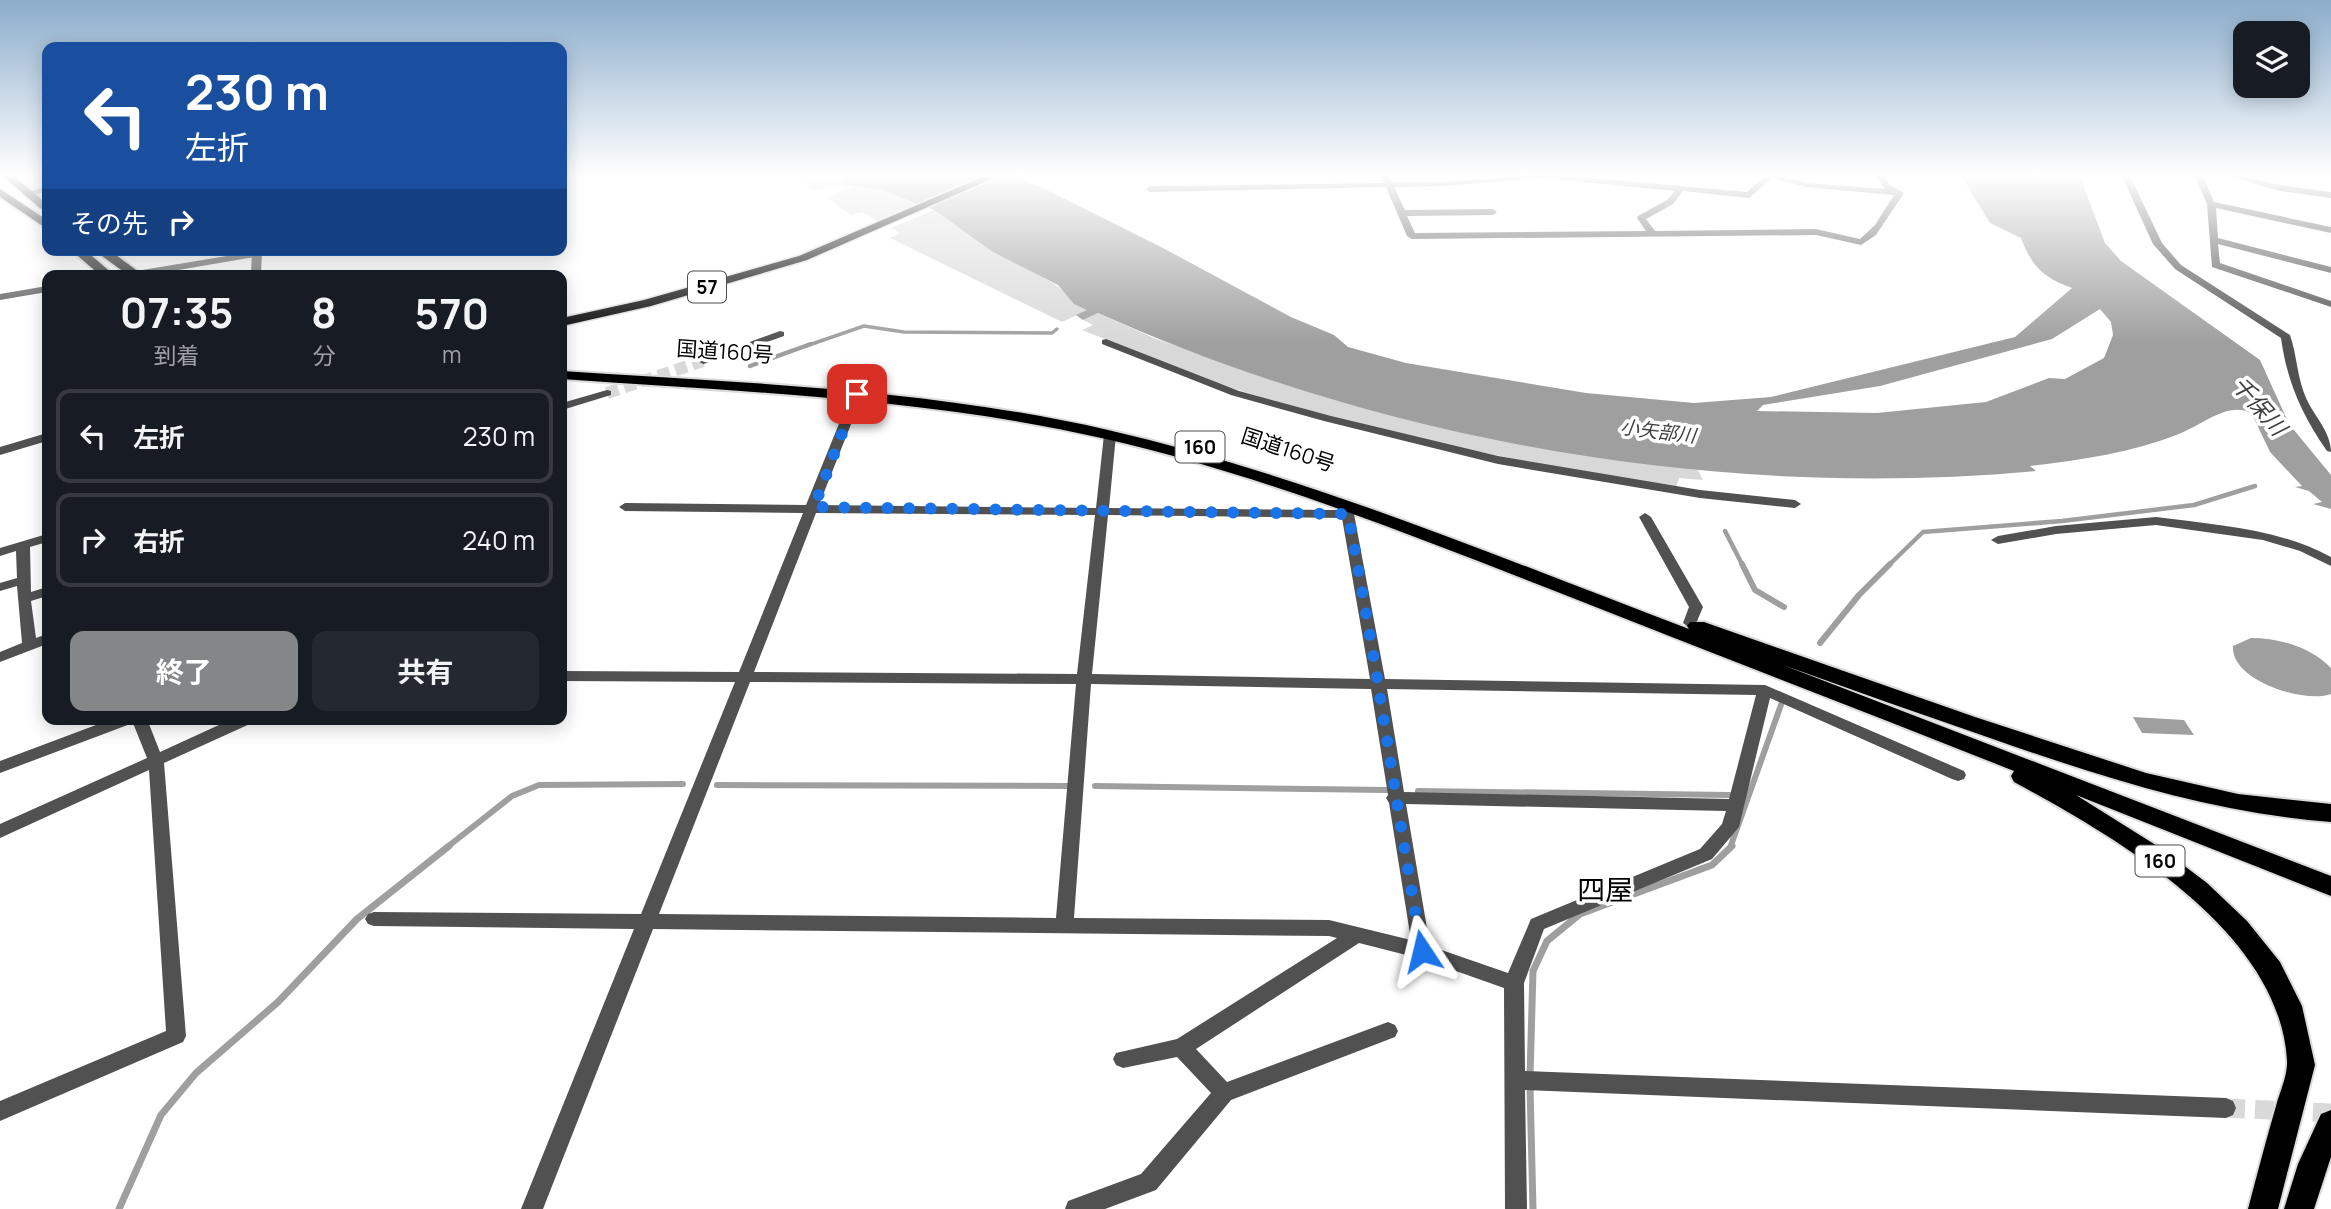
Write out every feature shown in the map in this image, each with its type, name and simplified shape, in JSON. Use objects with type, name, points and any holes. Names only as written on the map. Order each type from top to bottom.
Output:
[{"type":"highway","points":[[84,256],[102,270]]},
{"type":"highway","points":[[108,256],[128,270]]},
{"type":"highway","name":"国道160号","points":[[567,365],[842,383],[943,393],[1146,433],[1220,451],[1379,503],[1690,623],[1802,673]]},
{"type":"highway","name":"国道160号","points":[[567,375],[857,394],[982,411],[1110,435],[1230,465],[1347,510],[1802,673]]},
{"type":"highway","name":"160","points":[[1802,673],[2120,774],[2294,812],[2331,813]]},
{"type":"highway","name":"160","points":[[1802,673],[2331,874]]},
{"type":"highway","name":"160","points":[[1802,673],[1812,682],[2331,886]]},
{"type":"highway","name":"160","points":[[1802,673],[2003,766],[2080,806],[2198,891],[2265,960],[2290,1003],[2299,1032],[2302,1063],[2263,1209]]},
{"type":"highway","points":[[2299,1209],[2313,1164],[2331,1124]]},
{"type":"main road","name":"57","points":[[567,321],[740,279],[872,230]]},
{"type":"street","points":[[1410,230],[1412,236],[1816,232],[1861,242],[1875,230]]},
{"type":"street","points":[[1650,230],[1653,235]]},
{"type":"street","points":[[2152,230],[2158,244],[2178,267],[2286,337],[2288,368],[2312,422],[2331,448]]},
{"type":"street","points":[[2212,230],[2215,265],[2331,303]]},
{"type":"street","points":[[2213,240],[2329,266]]},
{"type":"street","points":[[156,270],[235,256]]},
{"type":"street","points":[[0,297],[42,290]]},
{"type":"street","points":[[703,361],[780,334]]},
{"type":"street","points":[[1107,342],[1235,393],[1328,419],[1498,460],[1700,494],[1795,504]]},
{"type":"street","points":[[567,405],[607,393]]},
{"type":"street","points":[[532,1209],[857,394]]},
{"type":"street","points":[[1064,927],[1084,679],[1110,435]]},
{"type":"street","points":[[0,451],[42,438]]},
{"type":"street","points":[[625,507],[1103,512],[1347,510],[1380,683],[1394,798],[1422,951]]},
{"type":"street","points":[[1645,517],[1696,607],[1690,623]]},
{"type":"street","points":[[1998,540],[2056,530],[2156,521],[2264,536],[2305,548],[2331,562]]},
{"type":"street","points":[[0,552],[42,539]]},
{"type":"street","points":[[23,545],[24,599],[30,646]]},
{"type":"street","points":[[0,587],[24,580]]},
{"type":"street","points":[[24,599],[42,593]]},
{"type":"street","points":[[0,657],[42,641]]},
{"type":"street","points":[[567,676],[1084,679],[1765,690],[1958,775]]},
{"type":"street","points":[[1517,1209],[1518,1080],[1514,983],[1537,924],[1706,854],[1730,827],[1765,690]]},
{"type":"street","points":[[0,768],[113,725]]},
{"type":"street","points":[[0,1111],[176,1036],[156,761],[141,725]]},
{"type":"street","points":[[0,831],[234,725]]},
{"type":"street","points":[[1394,798],[1735,805]]},
{"type":"street","points":[[374,919],[1329,929],[1353,937],[1422,951],[1514,983]]},
{"type":"street","points":[[1123,1059],[1181,1047],[1353,937]]},
{"type":"street","points":[[1076,1209],[1148,1182],[1224,1093],[1388,1031]]},
{"type":"street","points":[[1181,1047],[1224,1093]]},
{"type":"street","points":[[1518,1080],[2226,1108]]},
{"type":"shaded area","points":[[896,230],[963,230],[1059,287],[1088,310],[1062,322],[890,238],[900,233]]},
{"type":"shaded area","points":[[1098,313],[1156,339],[1374,410],[1560,451],[1698,470],[1703,480],[1679,478],[1676,488],[1622,479],[1462,448],[1304,409],[1208,380],[1082,330],[1093,325],[1083,320]]},
{"type":"water","points":[[963,230],[1128,230],[1291,317],[1334,335],[1348,347],[1406,363],[1586,393],[1694,403],[1771,397],[2015,337],[2072,288],[2053,280],[2040,270],[2021,238],[2005,230],[2100,230],[2105,243],[2121,261],[2260,360],[2289,424],[2331,475],[2331,509],[2313,504],[2322,502],[2309,491],[2295,487],[2302,486],[2270,452],[2252,414],[2243,410],[2216,415],[2179,434],[2124,451],[2030,466],[2036,471],[1917,478],[1797,477],[1677,468],[1558,452],[1439,428],[1323,397],[1209,358],[1098,313],[1083,320],[1076,315],[1087,310],[1074,304],[1058,285],[993,252]],"holes":[[[2100,309],[2111,322],[2113,335],[2104,358],[2065,379],[2049,378],[1986,402],[1877,413],[1757,411],[1763,405],[1880,386],[2052,339]]]},
{"type":"water","points":[[2251,638],[2294,645],[2314,654],[2331,668],[2331,694],[2319,696],[2287,692],[2256,679],[2243,669],[2235,658],[2233,646]]},
{"type":"water","points":[[2133,717],[2184,720],[2194,735],[2142,733]]},
{"type":"waterway","points":[[806,346],[864,326],[904,332],[1052,333],[1057,329]]},
{"type":"waterway","points":[[750,366],[811,344]]},
{"type":"waterway","points":[[1888,566],[1923,532],[2062,521],[2194,505],[2255,486]]},
{"type":"waterway","points":[[1725,531],[1743,566]]},
{"type":"waterway","points":[[1743,566],[1755,590],[1784,607]]},
{"type":"waterway","points":[[1820,643],[1859,595],[1888,566]]},
{"type":"waterway","points":[[1730,848],[1782,702]]},
{"type":"waterway","points":[[446,848],[512,796],[539,785],[683,784]]},
{"type":"waterway","points":[[717,785],[1069,786]]},
{"type":"waterway","points":[[1095,786],[1387,790]]},
{"type":"waterway","points":[[1418,791],[1729,795]]},
{"type":"waterway","points":[[119,1209],[161,1115],[196,1073],[278,1002],[357,919],[449,846]]},
{"type":"waterway","points":[[1530,1076],[1533,971],[1547,941],[1580,914],[1712,865],[1730,848]]},
{"type":"waterway","points":[[1530,1086],[1533,1209]]},
{"type":"tunnel","points":[[607,393],[703,361]]},
{"type":"tunnel","points":[[2226,1108],[2331,1113]]},
{"type":"district","name":"四屋","points":[[1605,890]]},
{"type":"route","points":[[857,394],[814,507],[1348,514],[1380,683],[1394,798],[1422,951]]},
{"type":"water label","name":"千保川","points":[[2259,406]]},
{"type":"water label","name":"小矢部川","points":[[1658,431]]}]
